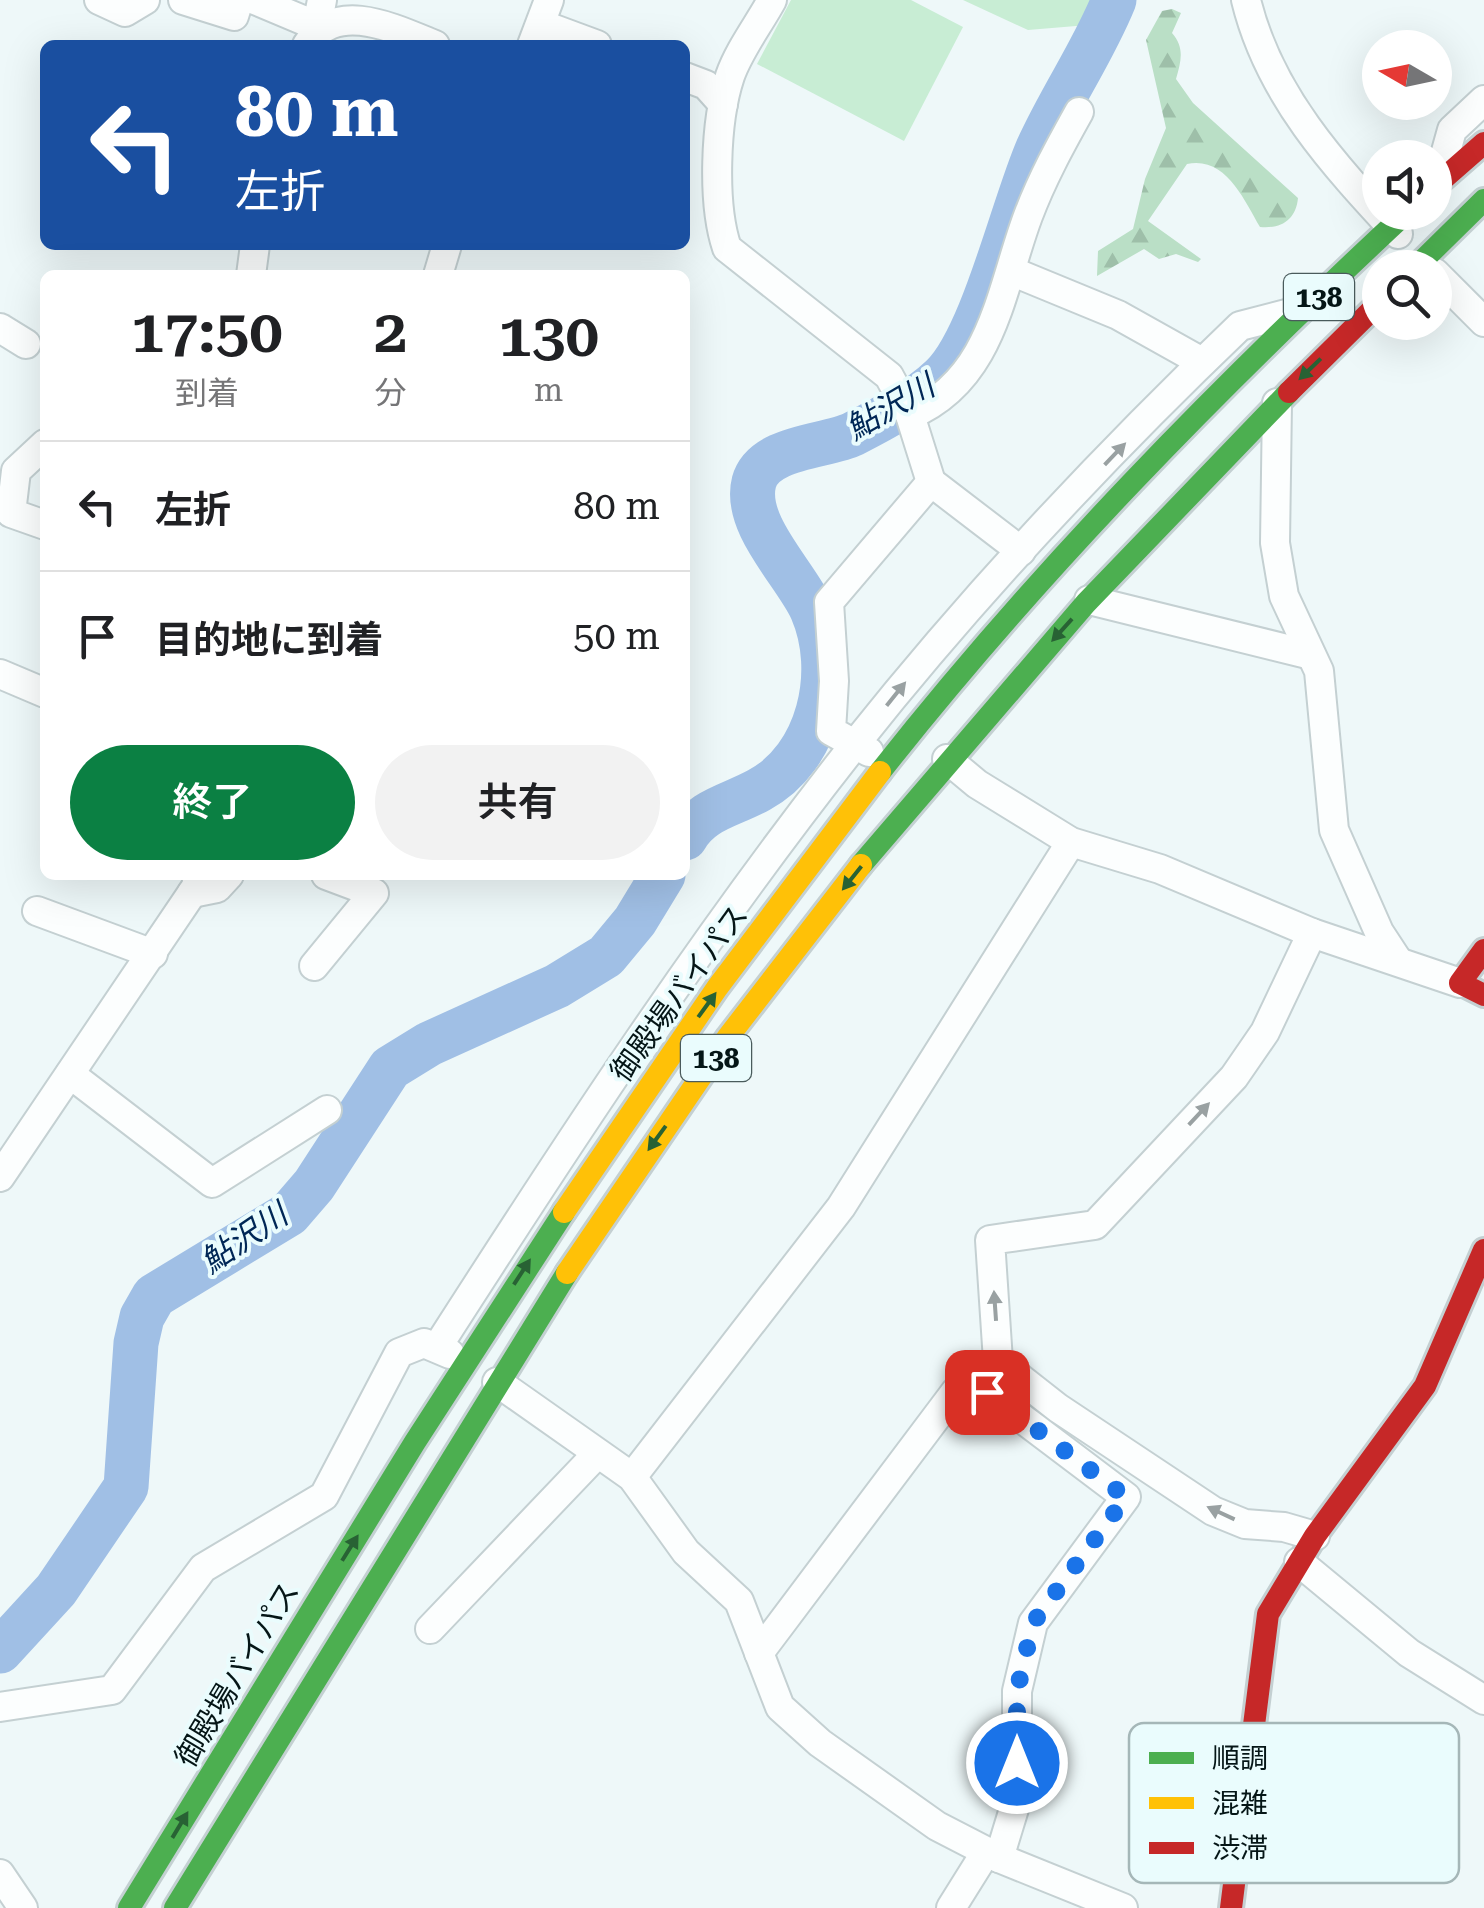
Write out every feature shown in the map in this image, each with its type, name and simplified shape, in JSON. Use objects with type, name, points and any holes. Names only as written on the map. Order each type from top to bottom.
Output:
[{"type":"main road","points":[[1452,171],[1484,143]]},
{"type":"main road","points":[[1441,250],[1484,200]]},
{"type":"main road","name":"御殿場バイパス","points":[[129,1908],[463,1362],[603,1148],[886,764],[941,695],[1100,519],[1388,230]]},
{"type":"main road","name":"138","points":[[175,1908],[497,1382],[648,1149],[806,935],[947,759],[1089,600],[1277,402],[1362,319]]},
{"type":"main road","points":[[1472,989],[1484,950]]},
{"type":"main road","points":[[1254,1723],[1268,1614],[1315,1536],[1426,1386],[1484,1250]]},
{"type":"main road","points":[[1231,1908],[1234,1883]]},
{"type":"street","points":[[99,0],[125,12],[146,0]]},
{"type":"street","points":[[183,0],[234,16],[239,0]]},
{"type":"street","points":[[255,0],[316,24],[340,15],[378,22],[423,40]]},
{"type":"street","points":[[772,0],[731,73],[724,104],[717,219],[727,248],[889,376],[910,414],[931,482],[1021,551]]},
{"type":"street","points":[[1246,0],[1280,87],[1302,124],[1362,183]]},
{"type":"street","points":[[541,23],[584,40]]},
{"type":"street","points":[[690,80],[706,85],[724,104]]},
{"type":"street","points":[[1449,140],[1452,130],[1484,100]]},
{"type":"street","points":[[910,414],[942,401],[973,363],[1000,310],[1048,167],[1079,112]]},
{"type":"street","points":[[1011,271],[1118,315],[1202,362]]},
{"type":"street","points":[[1452,292],[1484,322]]},
{"type":"street","points":[[438,1346],[582,1123],[855,745],[1021,551],[1202,362],[1240,326],[1306,310]]},
{"type":"street","points":[[0,328],[26,344]]},
{"type":"street","points":[[1277,402],[1275,542],[1284,596],[1320,671],[1334,830],[1378,932],[1398,961]]},
{"type":"street","points":[[40,449],[16,471],[11,512],[40,523]]},
{"type":"street","points":[[886,764],[831,731],[834,681],[828,602],[931,482]]},
{"type":"street","points":[[1089,600],[1311,655]]},
{"type":"street","points":[[0,674],[40,692]]},
{"type":"street","points":[[947,759],[977,784],[1070,842],[1160,869],[1312,933],[1472,989]]},
{"type":"street","points":[[632,1477],[841,1207],[1070,842]]},
{"type":"street","points":[[0,1177],[153,954],[195,884],[217,888],[224,880]]},
{"type":"street","points":[[314,966],[374,894],[339,880]]},
{"type":"street","points":[[38,911],[153,954]]},
{"type":"street","points":[[1312,933],[1265,1032],[1234,1077],[1095,1226],[990,1240],[998,1361],[1058,1408],[1213,1511],[1245,1524],[1284,1526],[1315,1536]]},
{"type":"street","points":[[70,1074],[212,1183],[327,1110]]},
{"type":"street","points":[[0,1707],[112,1690],[203,1568],[324,1496],[399,1353],[411,1346],[438,1346],[463,1362]]},
{"type":"street","points":[[497,1382],[632,1477],[686,1552],[740,1601],[780,1707],[820,1743],[937,1826],[993,1855],[1123,1908]]},
{"type":"street","points":[[759,1653],[956,1391],[969,1387],[987,1392],[1126,1497],[1033,1623],[1017,1691],[1017,1798],[993,1855],[951,1908]]},
{"type":"street","points":[[430,1630],[598,1454]]},
{"type":"street","points":[[1299,1562],[1408,1654],[1484,1700]]},
{"type":"green space","points":[[791,0],[911,0],[963,27],[904,141],[757,64]]},
{"type":"green space","points":[[963,0],[1100,0],[1088,25],[1028,30]]},
{"type":"green space","points":[[1172,9],[1181,13],[1172,33],[1180,49],[1176,79],[1193,103],[1298,198],[1297,206],[1286,222],[1260,227],[1223,173],[1201,163],[1187,164],[1148,221],[1201,259],[1198,262],[1176,254],[1159,259],[1144,249],[1097,276],[1098,251],[1133,229],[1145,179],[1166,128],[1146,40],[1162,11]]},
{"type":"waterway","name":"鮎沢川","points":[[690,831],[708,814],[780,776],[809,735],[823,686],[824,660],[812,610],[756,515],[754,482],[760,470],[783,454],[853,434],[888,415],[942,377],[957,358],[984,302],[1038,148],[1114,0]]},
{"type":"waterway","name":"鮎沢川","points":[[0,1651],[56,1590],[126,1487],[136,1343],[142,1317],[154,1296],[289,1214],[314,1185],[390,1068],[429,1044],[557,986],[606,956],[635,921],[660,880]]},
{"type":"traffic: fast","points":[[1433,250],[1484,200]]},
{"type":"traffic: fast","points":[[880,772],[1067,552],[1200,413],[1388,230]]},
{"type":"traffic: fast","points":[[861,865],[1086,603],[1289,392]]},
{"type":"traffic: fast","points":[[129,1908],[415,1442],[564,1212]]},
{"type":"traffic: fast","points":[[175,1908],[567,1273]]},
{"type":"traffic: slow","points":[[564,1212],[717,988],[880,772]]},
{"type":"traffic: slow","points":[[567,1273],[728,1037],[861,865]]},
{"type":"traffic: jam","points":[[1452,171],[1484,143]]},
{"type":"traffic: jam","points":[[1289,392],[1362,320]]},
{"type":"traffic: jam","points":[[1484,950],[1460,983],[1484,995]]},
{"type":"traffic: jam","points":[[1254,1723],[1268,1614],[1315,1536],[1425,1386],[1484,1250]]},
{"type":"traffic: jam","points":[[1231,1908],[1234,1883]]},
{"type":"route","points":[[987,1392],[1126,1497],[1033,1623],[1017,1691],[1017,1763]]}]
